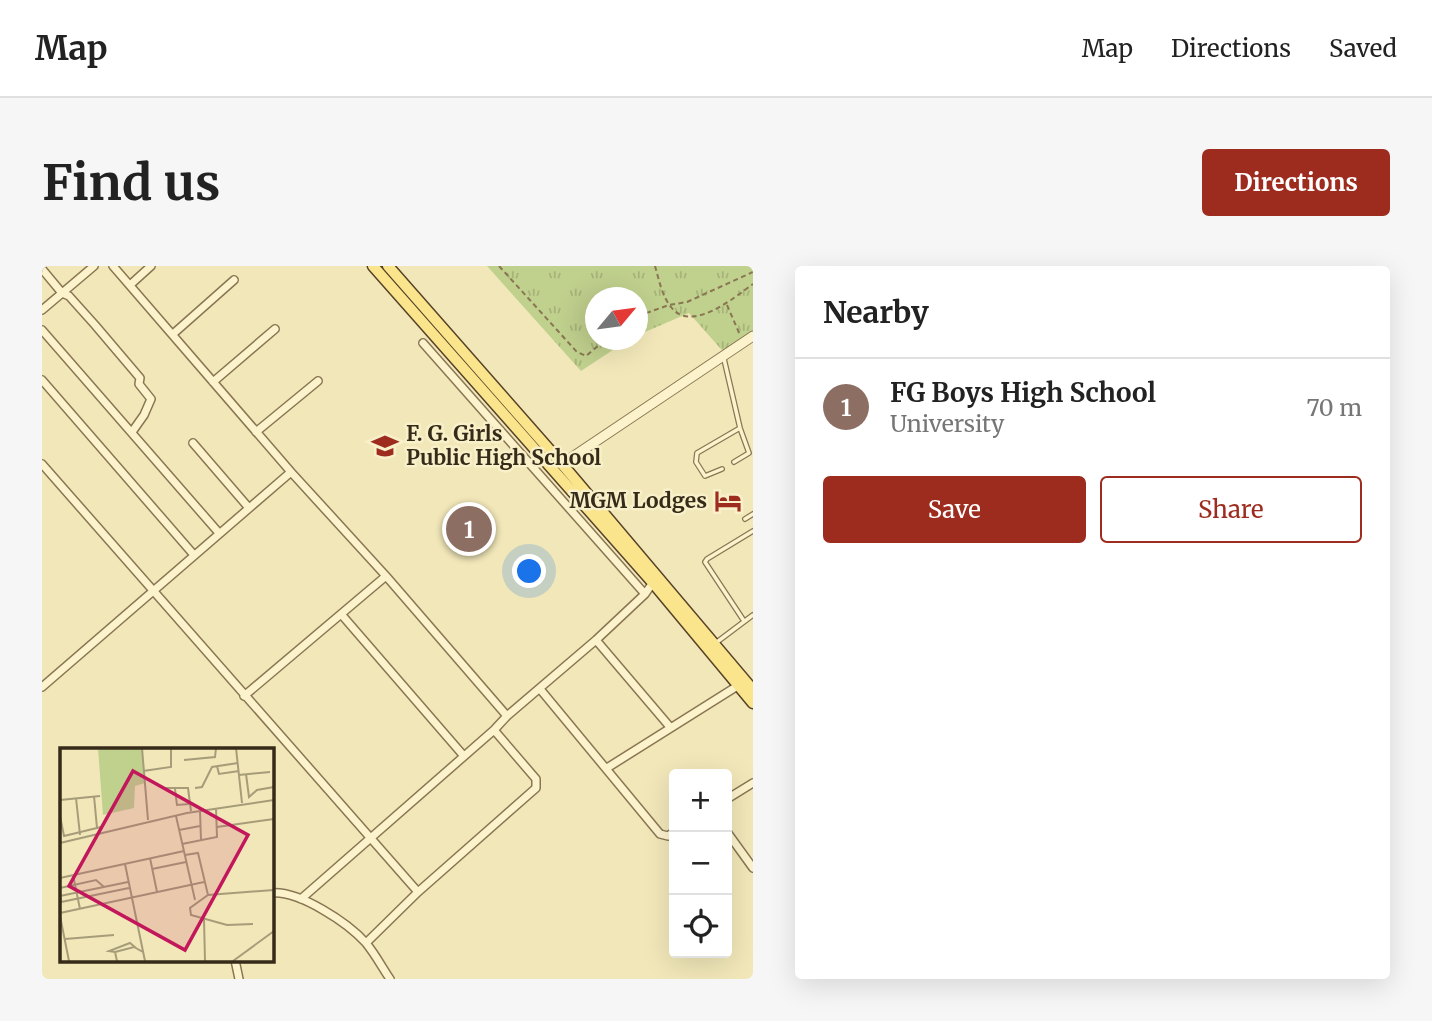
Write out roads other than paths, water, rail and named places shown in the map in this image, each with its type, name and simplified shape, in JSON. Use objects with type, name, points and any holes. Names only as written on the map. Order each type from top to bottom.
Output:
[{"type":"main road","points":[[373,266],[559,468]]},
{"type":"main road","points":[[388,266],[559,468],[655,579],[715,643],[753,690]]},
{"type":"main road","points":[[655,579],[753,704]]},
{"type":"street","points":[[42,310],[94,266]]},
{"type":"street","points":[[113,266],[507,716]]},
{"type":"street","points":[[130,285],[151,266]]},
{"type":"street","points":[[42,269],[140,378],[139,384],[151,399],[132,432]]},
{"type":"street","points":[[173,334],[233,280]]},
{"type":"street","points":[[42,330],[219,533]]},
{"type":"street","points":[[213,382],[275,330]]},
{"type":"street","points":[[545,482],[559,468],[753,336]]},
{"type":"street","points":[[423,343],[645,594]]},
{"type":"street","points":[[454,378],[465,369]]},
{"type":"street","points":[[42,380],[194,555]]},
{"type":"street","points":[[256,432],[318,381]]},
{"type":"street","points":[[193,443],[248,508]]},
{"type":"street","points":[[42,464],[418,892]]},
{"type":"street","points":[[42,687],[291,472]]},
{"type":"street","points":[[244,696],[386,576]]},
{"type":"street","points":[[301,899],[596,640],[645,594],[655,579]]},
{"type":"street","points":[[341,614],[463,755]]},
{"type":"street","points":[[596,640],[670,727]]},
{"type":"street","points":[[607,768],[739,685]]},
{"type":"street","points":[[540,689],[660,834],[669,835]]},
{"type":"street","points":[[366,943],[418,892],[536,788],[536,779],[494,730]]},
{"type":"street","points":[[732,796],[753,783]]},
{"type":"street","points":[[732,839],[753,868]]},
{"type":"street","points":[[273,893],[301,899],[342,922],[366,943],[390,979]]},
{"type":"lane","points":[[723,357],[740,428],[753,461]]},
{"type":"lane","points":[[722,469],[705,476],[696,462],[696,453],[740,428]]},
{"type":"lane","points":[[734,462],[749,453]]},
{"type":"lane","points":[[745,519],[753,514]]},
{"type":"lane","points":[[744,621],[705,562],[707,558],[753,531]]},
{"type":"lane","points":[[715,643],[753,615]]},
{"type":"place","name":"F. G. Girls Public High School","points":[[385,446]]},
{"type":"place","name":"MGM Lodges","points":[[728,501]]},
{"type":"place","name":"FG Boys High School","points":[[469,529]]}]
